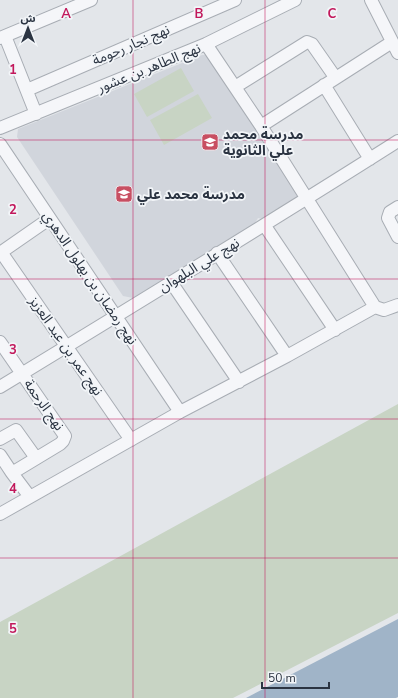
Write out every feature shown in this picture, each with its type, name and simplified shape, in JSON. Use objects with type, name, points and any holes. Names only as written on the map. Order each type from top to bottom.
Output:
[{"type":"street","points":[[36,114],[3,37],[91,0]]},
{"type":"street","name":"نهج نجار رحومة","points":[[27,90],[235,0]]},
{"type":"street","name":"نهج الطاهر بن عشور","points":[[0,128],[206,44],[294,0]]},
{"type":"street","points":[[261,126],[335,77],[395,47],[373,1]]},
{"type":"street","points":[[236,87],[307,42],[312,44],[335,77]]},
{"type":"street","points":[[206,44],[236,87],[375,307],[384,310],[398,306]]},
{"type":"street","points":[[324,85],[370,159]]},
{"type":"street","name":"نهج علي البلهوان","points":[[0,387],[217,253],[265,226],[398,141]]},
{"type":"street","name":"نهج رمضان بن بهلول الدهري","points":[[2,150],[180,412]]},
{"type":"street","points":[[398,207],[390,212],[388,218],[398,237]]},
{"type":"street","points":[[1,250],[49,219]]},
{"type":"street","points":[[265,226],[335,330]]},
{"type":"street","name":"نهج عمر بن عبد العزيز","points":[[1,250],[131,440]]},
{"type":"street","points":[[217,253],[287,356]]},
{"type":"street","points":[[171,282],[239,382]]},
{"type":"street","points":[[0,514],[180,412],[239,382],[375,307]]},
{"type":"street","points":[[0,342],[22,374]]},
{"type":"street","name":"نهج الرحمة","points":[[12,473],[63,442],[65,436],[22,374]]},
{"type":"street","points":[[0,439],[16,430],[36,458]]},
{"type":"street","points":[[0,455],[30,497]]},
{"type":"shaded area","points":[[202,55],[207,55],[253,123],[297,195],[297,199],[263,219],[258,218],[255,223],[133,298],[123,296],[17,137],[18,129]]},
{"type":"green space","points":[[181,68],[194,91],[147,117],[134,94]]},
{"type":"green space","points":[[198,94],[212,118],[164,145],[150,120]]},
{"type":"green space","points":[[398,404],[398,613],[233,698],[0,698],[0,622]]},
{"type":"water","points":[[398,619],[398,697],[246,698]]},
{"type":"place","name":"مدرسة محمد علي الثانوية","points":[[210,142]]},
{"type":"place","name":"مدرسة محمد علي","points":[[124,194]]}]
